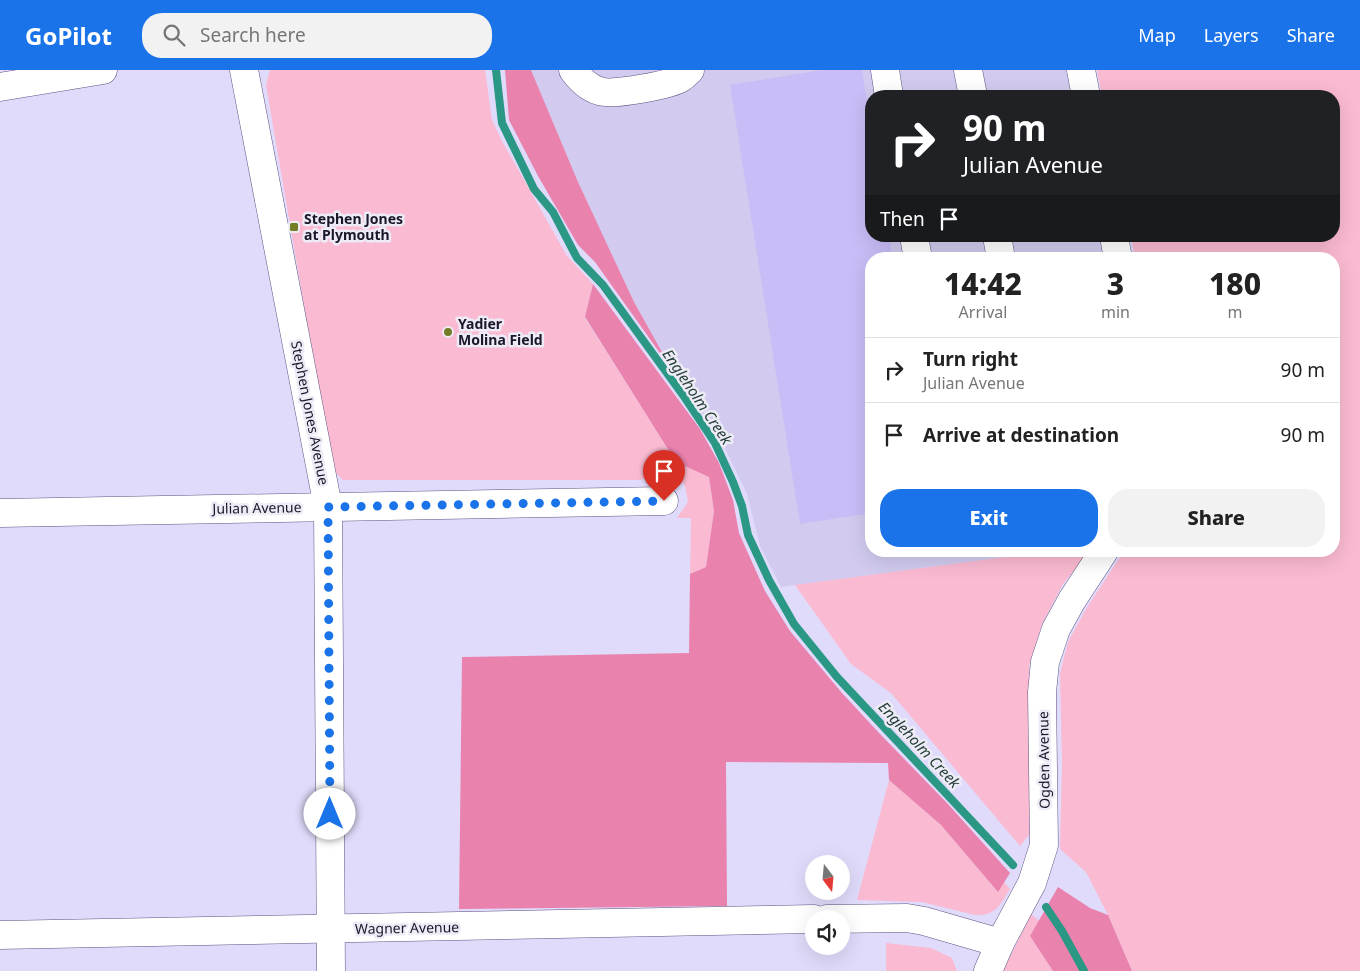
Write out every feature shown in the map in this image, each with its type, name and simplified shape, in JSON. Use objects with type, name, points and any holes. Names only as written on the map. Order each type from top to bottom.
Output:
[{"type":"street","points":[[0,87],[103,70]]},
{"type":"street","name":"Stephen Jones Avenue","points":[[244,70],[328,507],[331,971]]},
{"type":"street","points":[[573,70],[590,87],[604,92],[618,92],[671,82],[682,78],[690,70]]},
{"type":"street","points":[[884,70],[888,90]]},
{"type":"street","points":[[968,70],[972,90]]},
{"type":"street","points":[[1081,70],[1085,90]]},
{"type":"street","name":"Julian Avenue","points":[[0,513],[664,501]]},
{"type":"street","name":"Ogden Avenue","points":[[988,971],[1000,943],[1032,883],[1044,845],[1042,692],[1045,662],[1056,629],[1100,557]]},
{"type":"street","points":[[850,919],[907,918],[924,921],[1000,943]]},
{"type":"street","name":"Wagner Avenue","points":[[0,935],[805,919]]},
{"type":"shaded area","points":[[270,70],[485,70],[492,120],[502,141],[567,256],[593,284],[585,318],[676,462],[709,477],[714,511],[706,567],[690,574],[691,518],[677,518],[688,502],[685,486],[677,475],[656,474],[640,480],[343,480],[336,473],[331,462],[266,85]]},
{"type":"shaded area","points":[[505,70],[531,70],[578,182],[634,302],[672,370],[595,262],[578,245],[538,176],[509,120]]},
{"type":"shaded area","points":[[531,70],[1066,70],[1071,90],[865,90],[865,242],[1102,242],[1104,252],[865,252],[865,557],[1004,557],[781,587],[760,546],[747,494],[721,440],[672,370],[634,302],[578,182]]},
{"type":"shaded area","points":[[1097,70],[1360,70],[1360,971],[1132,971],[1108,915],[1086,872],[1060,849],[1062,764],[1060,673],[1068,642],[1086,609],[1120,557],[1340,557],[1340,252],[1134,252],[1132,242],[1340,242],[1340,90],[1101,90]]},
{"type":"shaded area","points":[[593,284],[700,429],[719,463],[733,500],[739,533],[765,591],[790,631],[842,693],[947,803],[1010,873],[998,892],[941,825],[889,780],[888,763],[726,762],[727,906],[459,909],[462,657],[689,653],[690,574],[706,567],[714,511],[709,477],[676,462],[585,317]]},
{"type":"shaded area","points":[[1004,557],[1085,557],[1063,584],[1042,624],[1029,666],[1033,830],[1020,846],[891,693],[851,664],[795,585]]},
{"type":"shaded area","points":[[889,780],[941,825],[997,891],[1004,882],[1010,889],[997,908],[988,914],[975,915],[922,902],[857,900]]},
{"type":"shaded area","points":[[1058,887],[1090,908],[1108,915],[1132,971],[1053,971],[1030,936]]},
{"type":"shaded area","points":[[1031,914],[1039,921],[1030,936],[1053,971],[1003,971]]},
{"type":"shaded area","points":[[886,943],[931,948],[952,958],[957,971],[886,971]]},
{"type":"building","points":[[822,70],[862,70],[865,90],[865,242],[890,242],[891,252],[865,252],[865,514],[800,524],[730,85]]},
{"type":"waterway","name":"Engleholm Creek","points":[[496,70],[502,123],[534,189],[553,212],[577,258],[603,285],[685,398],[715,443],[742,506],[748,535],[769,580],[794,624],[837,677],[1013,865]]},
{"type":"waterway","name":"Engleholm Creek","points":[[1046,907],[1062,931],[1084,971]]},
{"type":"place","name":"Stephen Jones at Plymouth","points":[[294,227]]},
{"type":"place","name":"Yadier Molina Field","points":[[448,332]]},
{"type":"route","points":[[330,814],[328,507],[664,501]]}]
